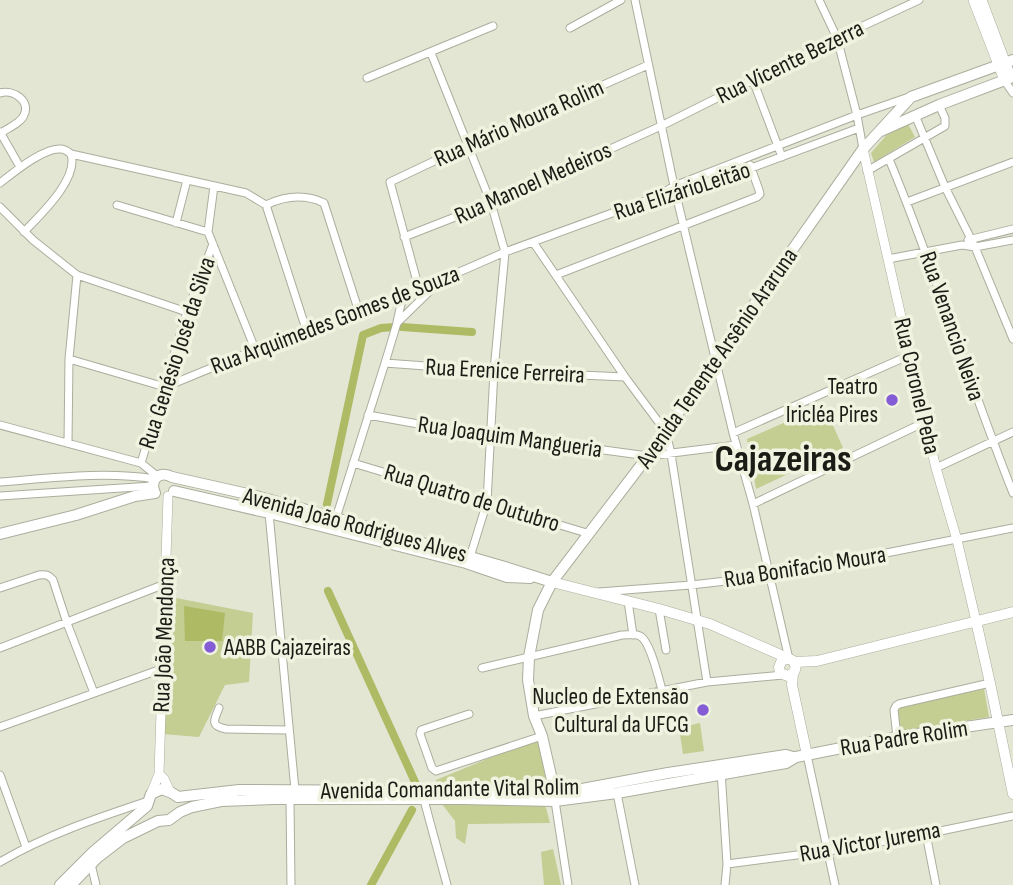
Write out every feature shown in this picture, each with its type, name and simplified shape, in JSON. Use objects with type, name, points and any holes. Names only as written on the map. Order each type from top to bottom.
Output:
[{"type":"main road","points":[[911,97],[1006,63]]},
{"type":"main road","points":[[878,133],[939,105],[1010,83]]},
{"type":"main road","name":"Avenida Tenente Arsênio Araruna","points":[[555,797],[542,736],[534,716],[528,680],[529,657],[538,610],[552,582],[666,432],[863,149],[911,97]]},
{"type":"main road","points":[[0,534],[76,515],[135,496],[165,474],[172,477],[175,484],[171,494],[161,497],[155,483]]},
{"type":"main road","name":"Avenida João Rodrigues Alves","points":[[172,477],[252,495],[536,578],[697,620],[767,648],[771,660],[788,670]]},
{"type":"main road","name":"Avenida João Rodrigues Alves","points":[[171,494],[269,513],[466,563],[507,577],[536,578]]},
{"type":"main road","points":[[628,601],[629,589]]},
{"type":"main road","points":[[802,756],[788,670],[803,669],[817,661],[1013,612]]},
{"type":"main road","points":[[976,621],[1013,794]]},
{"type":"main road","name":"Rua Padre Rolim","points":[[802,756],[897,737],[1013,720]]},
{"type":"main road","name":"Avenida Comandante Vital Rolim","points":[[71,885],[97,858],[124,838],[158,821],[169,820],[192,807],[293,795],[555,797],[566,792],[668,773],[786,762],[802,756]]},
{"type":"main road","name":"Avenida Comandante Vital Rolim","points":[[149,801],[162,789],[174,794],[239,790],[425,800],[555,797],[617,793],[721,770]]},
{"type":"main road","points":[[174,794],[180,804],[180,812]]},
{"type":"main road","points":[[149,801],[152,816],[158,821]]},
{"type":"main road","points":[[60,885],[149,801]]},
{"type":"street","points":[[570,28],[621,0]]},
{"type":"street","points":[[534,716],[662,690],[788,670],[753,504],[715,362],[676,196],[635,0]]},
{"type":"street","points":[[819,0],[836,38],[863,149]]},
{"type":"street","name":"Rua Vicente Bezerra","points":[[661,126],[836,38],[919,0]]},
{"type":"street","points":[[973,0],[1006,63]]},
{"type":"street","points":[[982,0],[1006,63],[1010,83]]},
{"type":"street","points":[[367,78],[493,26]]},
{"type":"street","points":[[431,53],[491,203],[505,252],[486,502],[470,557]]},
{"type":"street","name":"Rua Mário Moura Rolim","points":[[404,237],[390,182],[649,65]]},
{"type":"street","points":[[753,80],[782,157]]},
{"type":"street","points":[[0,93],[12,92],[23,100],[25,113],[22,119],[1,136],[20,167]]},
{"type":"street","points":[[656,197],[674,186],[778,145],[911,97]]},
{"type":"street","points":[[867,171],[945,126],[945,118],[939,105]]},
{"type":"street","points":[[915,115],[1013,339]]},
{"type":"street","name":"Rua Manoel Medeiros","points":[[404,237],[491,203],[661,126]]},
{"type":"street","name":"Rua ElizárioLeitão","points":[[505,252],[656,197],[676,196],[859,128]]},
{"type":"street","points":[[0,183],[37,156],[57,148],[71,154],[246,193],[266,205],[306,329]]},
{"type":"street","name":"Rua Coronel Peba","points":[[863,149],[936,468],[957,540],[976,621]]},
{"type":"street","points":[[24,232],[53,201],[70,172],[73,160],[71,154]]},
{"type":"street","points":[[556,275],[757,197],[760,194],[747,158]]},
{"type":"street","name":"Rua Venancio Neiva","points":[[889,159],[926,251],[992,442],[1013,493]]},
{"type":"street","points":[[907,202],[1013,162]]},
{"type":"street","points":[[176,223],[187,180]]},
{"type":"street","points":[[214,186],[208,232],[255,349]]},
{"type":"street","points":[[266,205],[281,198],[297,197],[314,198],[324,203],[359,312]]},
{"type":"street","points":[[117,205],[208,232]]},
{"type":"street","points":[[0,207],[24,232],[77,275],[187,312]]},
{"type":"street","points":[[961,245],[971,239],[1013,229]]},
{"type":"street","points":[[404,237],[419,289]]},
{"type":"street","points":[[888,259],[961,245],[975,247],[1013,240]]},
{"type":"street","points":[[533,242],[666,432],[707,682]]},
{"type":"street","name":"Rua Genésio José da Silva","points":[[141,463],[187,312],[213,244]]},
{"type":"street","name":"Rua Arquimedes Gomes de Souza","points":[[165,387],[306,329],[419,289],[505,252]]},
{"type":"street","points":[[68,443],[69,359],[77,275]]},
{"type":"street","points":[[397,323],[441,280]]},
{"type":"street","points":[[336,518],[385,363],[403,295]]},
{"type":"street","points":[[733,433],[910,355]]},
{"type":"street","points":[[69,359],[165,387]]},
{"type":"street","name":"Rua Erenice Ferreira","points":[[385,363],[625,377]]},
{"type":"street","name":"Rua Joaquim Mangueria","points":[[368,415],[435,428],[648,456],[736,445]]},
{"type":"street","points":[[753,504],[925,422]]},
{"type":"street","points":[[0,425],[141,463],[155,483]]},
{"type":"street","points":[[936,468],[1013,432]]},
{"type":"street","name":"Rua Quatro de Outubro","points":[[353,463],[590,534]]},
{"type":"street","points":[[0,482],[129,476],[155,483]]},
{"type":"street","points":[[82,477],[83,491]]},
{"type":"street","points":[[0,496],[155,483]]},
{"type":"street","name":"Rua João Mendonça","points":[[149,801],[159,774],[165,584],[171,494]]},
{"type":"street","points":[[269,513],[293,795],[291,885]]},
{"type":"street","name":"Rua Bonifacio Moura","points":[[595,592],[770,576],[1013,528]]},
{"type":"street","points":[[0,588],[39,575],[50,576],[94,693]]},
{"type":"street","points":[[0,648],[165,584]]},
{"type":"street","points":[[628,601],[633,635]]},
{"type":"street","points":[[659,609],[666,650]]},
{"type":"street","points":[[482,668],[622,635],[633,635],[640,636],[646,642],[662,690]]},
{"type":"street","points":[[0,727],[164,668]]},
{"type":"street","points":[[897,737],[894,710],[896,706],[990,683]]},
{"type":"street","points":[[219,708],[214,720],[219,728],[289,730]]},
{"type":"street","points":[[469,714],[421,730],[432,768],[436,771],[542,736]]},
{"type":"street","points":[[802,756],[835,885]]},
{"type":"street","points":[[721,770],[727,864],[725,885]]},
{"type":"street","points":[[159,774],[174,794]]},
{"type":"street","points":[[0,775],[4,797],[26,847]]},
{"type":"street","points":[[617,793],[635,885]]},
{"type":"street","points":[[555,797],[568,885]]},
{"type":"street","points":[[425,800],[447,885]]},
{"type":"street","points":[[0,862],[26,847],[102,816],[149,801]]},
{"type":"street","name":"Rua Victor Jurema","points":[[727,864],[828,851],[1013,816]]},
{"type":"street","points":[[926,834],[936,885]]},
{"type":"street","points":[[91,864],[96,885]]},
{"type":"shaded area","points":[[908,124],[915,137],[874,162],[871,153],[890,131]]},
{"type":"shaded area","points":[[824,405],[843,448],[756,489],[747,439]]},
{"type":"shaded area","name":"AABB Cajazeiras","points":[[171,597],[253,613],[249,682],[225,685],[199,737],[163,734]]},
{"type":"shaded area","points":[[184,606],[225,613],[222,641],[185,641]]},
{"type":"shaded area","points":[[984,689],[989,717],[901,731],[896,707]]},
{"type":"shaded area","points":[[700,723],[704,751],[683,754],[679,728]]},
{"type":"shaded area","points":[[538,738],[547,787],[435,786],[436,780]]},
{"type":"shaded area","points":[[442,804],[545,804],[550,823],[468,824],[465,844],[456,838],[455,821]]},
{"type":"shaded area","points":[[553,849],[561,885],[544,885],[541,852]]},
{"type":"waterway","points":[[327,504],[363,335],[381,328],[395,327]]},
{"type":"waterway","points":[[402,327],[472,332]]},
{"type":"waterway","points":[[328,591],[415,782]]},
{"type":"waterway","points":[[371,885],[412,810]]},
{"type":"place","name":"Teatro Iricléa Pires","points":[[892,400]]},
{"type":"place","name":"AABB Cajazeiras","points":[[210,647]]},
{"type":"place","name":"Nucleo de Extensão Cultural da UFCG","points":[[703,710]]},
{"type":"district","name":"Cajazeiras","points":[[783,459]]}]
